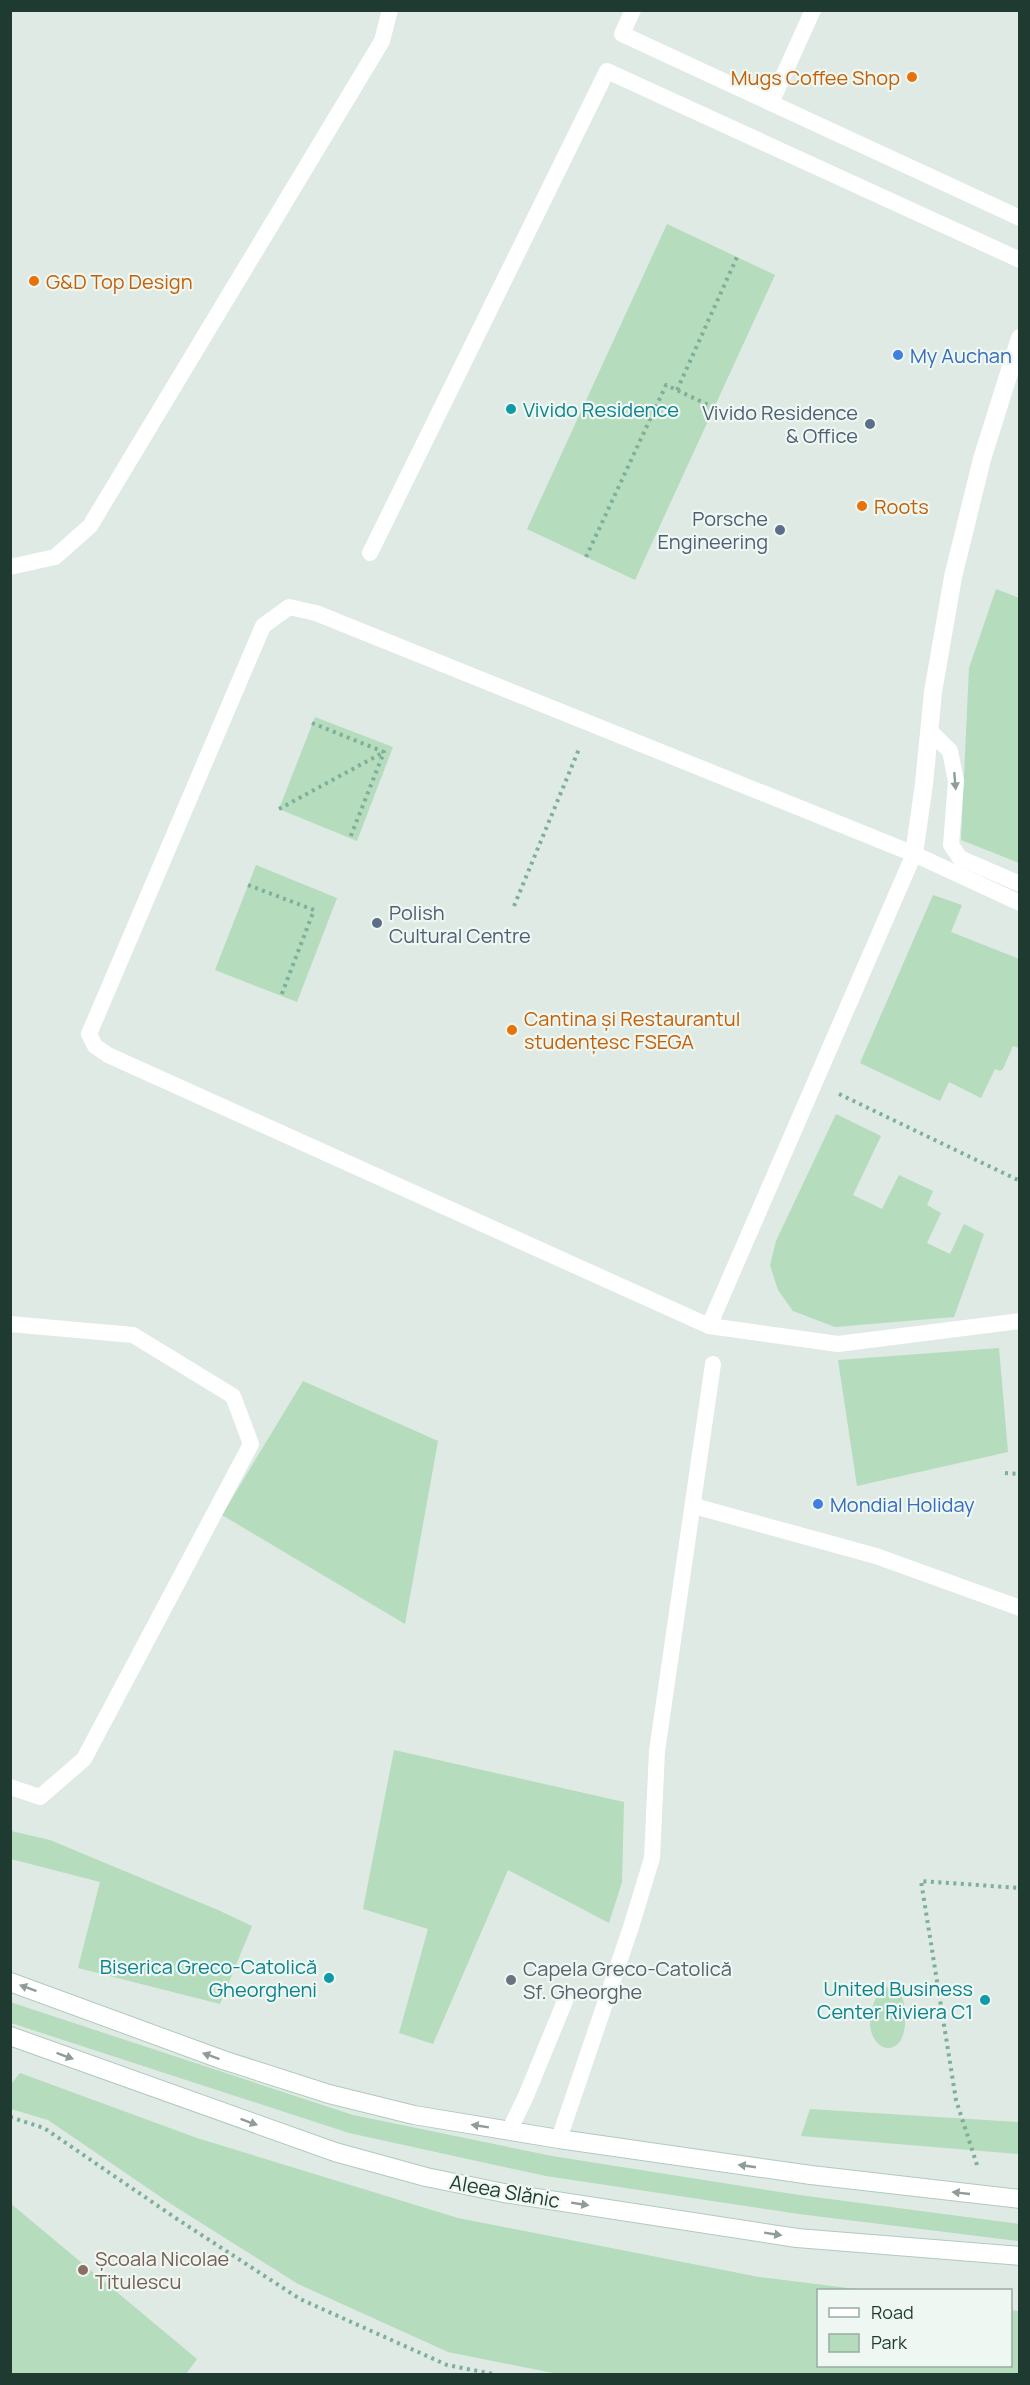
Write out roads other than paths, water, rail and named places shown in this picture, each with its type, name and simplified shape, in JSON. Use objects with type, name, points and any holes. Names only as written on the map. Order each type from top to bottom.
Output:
[{"type":"main road","points":[[914,854],[933,692],[953,577],[982,459],[1020,338]]},
{"type":"main road","points":[[10,1982],[223,2060],[329,2094],[414,2115],[558,2139],[834,2178],[1020,2199]]},
{"type":"main road","name":"Aleea Slănic","points":[[10,2036],[335,2152],[426,2177],[504,2193],[797,2238],[1020,2256]]},
{"type":"lane","points":[[10,567],[55,557],[90,526],[382,41],[390,10]]},
{"type":"lane","points":[[633,10],[622,34],[1020,218]]},
{"type":"lane","points":[[771,103],[813,10]]},
{"type":"lane","points":[[370,553],[607,71],[1020,260]]},
{"type":"lane","points":[[1020,903],[914,854],[316,613],[289,607],[263,626],[89,1034],[95,1046],[108,1055],[709,1326],[838,1344],[1020,1322]]},
{"type":"lane","points":[[930,731],[950,751],[956,781],[951,845],[960,858],[1020,884]]},
{"type":"lane","points":[[709,1326],[914,854]]},
{"type":"lane","points":[[10,1324],[133,1335],[233,1396],[251,1444],[84,1759],[40,1797],[10,1787]]},
{"type":"lane","points":[[558,2139],[632,1927],[652,1858],[657,1751],[713,1364]]},
{"type":"lane","points":[[694,1506],[876,1556],[1020,1608]]},
{"type":"lane","points":[[509,2131],[565,2001]]},
{"type":"place","name":"Mugs Coffee Shop","points":[[912,77]]},
{"type":"place","name":"G&D Top Design","points":[[34,281]]},
{"type":"place","name":"My Auchan","points":[[898,355]]},
{"type":"place","name":"Vivido Residence","points":[[511,409]]},
{"type":"place","name":"Vivido Residence & Office","points":[[870,424]]},
{"type":"place","name":"Roots","points":[[862,506]]},
{"type":"place","name":"Porsche Engineering","points":[[780,530]]},
{"type":"place","name":"Polish Cultural Centre","points":[[377,923]]},
{"type":"place","name":"Cantina și Restaurantul studențesc FSEGA","points":[[512,1030]]},
{"type":"place","name":"Mondial Holiday","points":[[818,1504]]},
{"type":"place","name":"Biserica Greco-Catolică Gheorgheni","points":[[329,1978]]},
{"type":"place","name":"Capela Greco-Catolică Sf. Gheorghe","points":[[511,1980]]},
{"type":"place","name":"United Business Center Riviera C1","points":[[985,2000]]},
{"type":"place","name":"Școala Nicolae Titulescu","points":[[83,2270]]}]
